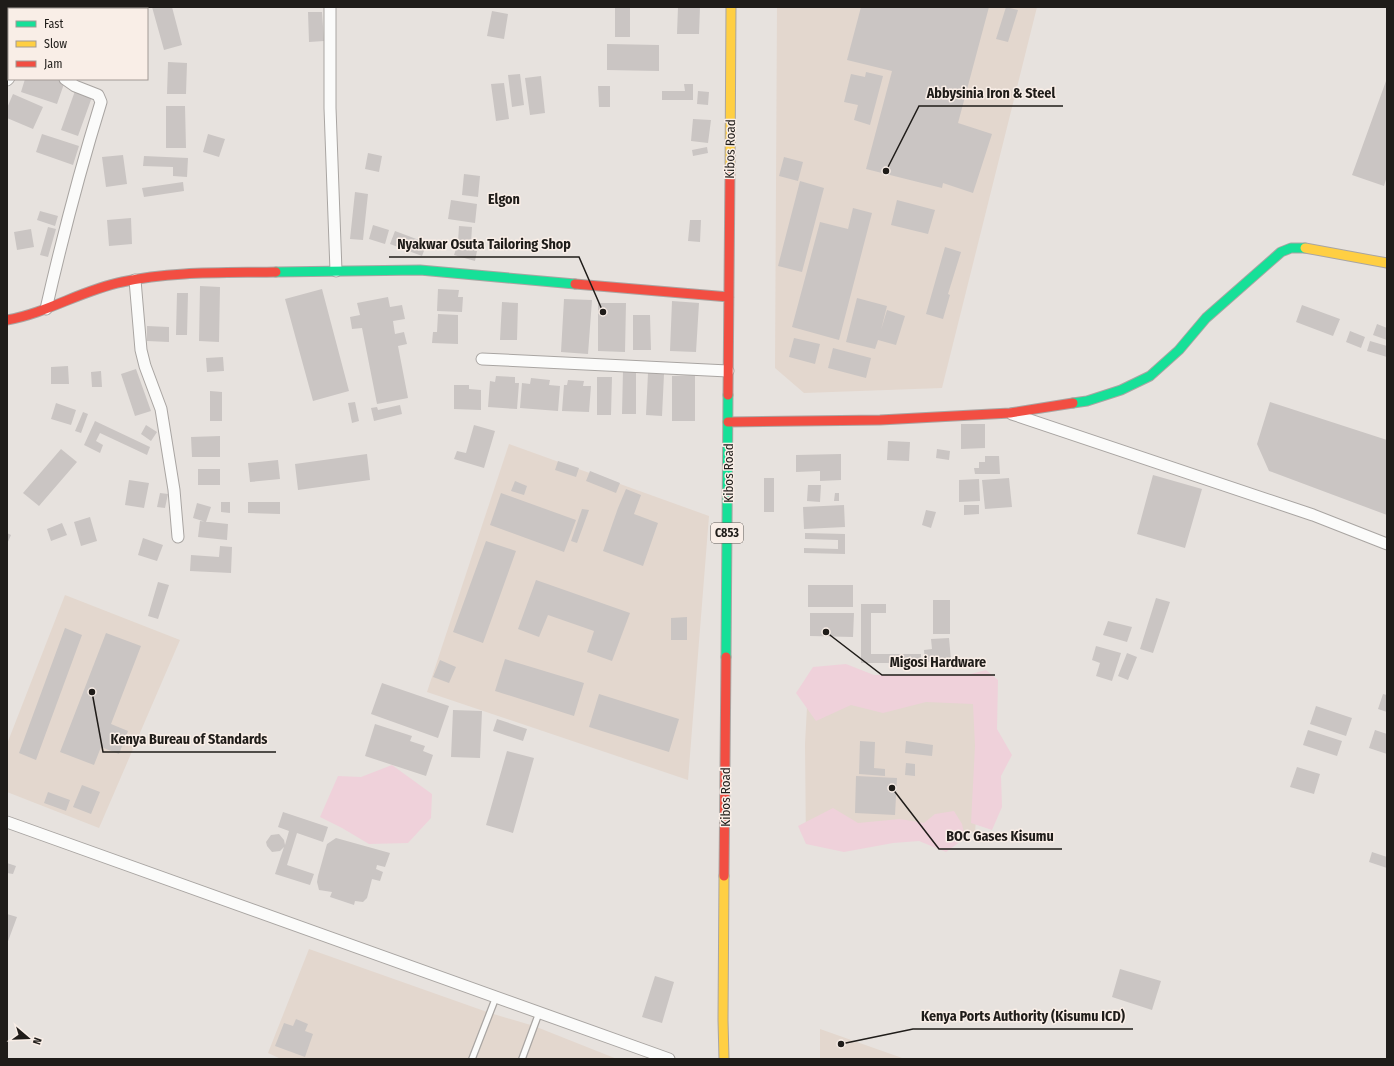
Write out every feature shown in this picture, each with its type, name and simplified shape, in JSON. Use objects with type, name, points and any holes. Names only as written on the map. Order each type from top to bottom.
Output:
[{"type":"street","points":[[330,7],[330,108],[336,271]]},
{"type":"street","name":"Kibos Road","points":[[724,1059],[731,7]]},
{"type":"street","points":[[46,309],[63,234],[100,102],[98,95],[75,86],[66,80]]},
{"type":"street","points":[[728,422],[880,420],[1010,413],[1087,402],[1121,390],[1150,376],[1179,350],[1206,318],[1281,252],[1291,248],[1300,247],[1387,263]]},
{"type":"street","points":[[7,320],[46,309],[80,294],[122,282],[181,274],[420,270],[729,297]]},
{"type":"street","points":[[135,280],[141,350],[145,366],[161,409],[174,490],[178,538]]},
{"type":"street","points":[[482,359],[728,371]]},
{"type":"street","points":[[1010,413],[1313,515],[1387,544]]},
{"type":"street","points":[[7,822],[669,1059]]},
{"type":"lane","points":[[472,1059],[496,997]]},
{"type":"lane","points":[[522,1059],[540,1013]]},
{"type":"shaded area","points":[[777,7],[1037,7],[942,388],[804,393],[775,368]]},
{"type":"shaded area","points":[[509,444],[709,516],[688,780],[427,692]]},
{"type":"shaded area","points":[[65,595],[180,640],[99,828],[7,792],[7,744]]},
{"type":"shaded area","points":[[846,664],[874,675],[967,675],[986,670],[998,680],[997,729],[1012,755],[1001,776],[1002,807],[992,830],[971,823],[975,746],[973,704],[926,702],[883,713],[851,705],[816,721],[796,693],[813,667]]},
{"type":"shaded area","points":[[986,698],[975,832],[806,844],[805,744],[807,707]]},
{"type":"shaded area","points":[[392,765],[432,794],[431,818],[408,843],[369,844],[320,817],[338,776],[361,777]]},
{"type":"shaded area","points":[[833,808],[858,823],[900,819],[924,823],[935,814],[954,811],[962,824],[965,838],[946,852],[919,841],[893,843],[844,852],[806,844],[798,826]]},
{"type":"shaded area","points":[[309,949],[490,1013],[534,1026],[617,1059],[281,1059],[268,1053]]},
{"type":"shaded area","points":[[820,1029],[905,1059],[820,1059]]},
{"type":"building","points":[[34,7],[52,8],[34,8]]},
{"type":"building","points":[[152,7],[172,7],[182,45],[164,50]]},
{"type":"building","points":[[615,7],[630,7],[630,37],[615,37]]},
{"type":"building","points":[[678,7],[700,7],[699,34],[677,34]]},
{"type":"building","points":[[861,7],[989,7],[958,123],[992,134],[973,193],[943,183],[942,188],[866,169],[892,71],[847,60]]},
{"type":"building","points":[[1006,7],[1018,10],[1008,42],[996,39]]},
{"type":"building","points":[[492,11],[508,14],[504,39],[487,36]]},
{"type":"building","points":[[308,12],[322,12],[324,41],[309,42]]},
{"type":"building","points":[[8,14],[7,26],[7,15]]},
{"type":"building","points":[[8,30],[8,59],[7,58]]},
{"type":"building","points":[[607,44],[659,45],[659,71],[607,70]]},
{"type":"building","points":[[168,62],[187,63],[186,94],[167,94]]},
{"type":"building","points":[[866,72],[883,76],[870,125],[854,120],[858,105],[844,102],[851,74],[865,77]]},
{"type":"building","points":[[520,74],[524,105],[512,107],[508,75]]},
{"type":"building","points":[[541,76],[545,113],[530,115],[525,78]]},
{"type":"building","points":[[25,80],[65,81],[57,104],[21,92]]},
{"type":"building","points":[[1386,81],[1387,176],[1384,186],[1352,175]]},
{"type":"building","points":[[504,83],[509,119],[496,121],[491,84]]},
{"type":"building","points":[[684,84],[693,84],[693,100],[662,100],[662,91],[685,91]]},
{"type":"building","points":[[598,86],[610,86],[610,107],[599,107]]},
{"type":"building","points":[[75,91],[92,97],[78,136],[61,130]]},
{"type":"building","points":[[698,91],[709,92],[708,105],[697,104]]},
{"type":"building","points":[[13,94],[43,107],[33,129],[7,118],[7,108]]},
{"type":"building","points":[[166,106],[185,106],[186,148],[166,148]]},
{"type":"building","points":[[693,119],[711,120],[708,143],[691,141]]},
{"type":"building","points":[[42,134],[79,146],[73,165],[36,152]]},
{"type":"building","points":[[208,134],[225,139],[219,157],[203,152]]},
{"type":"building","points":[[707,147],[708,153],[693,156],[692,150]]},
{"type":"building","points":[[368,153],[382,156],[379,172],[365,169]]},
{"type":"building","points":[[123,155],[127,184],[106,187],[102,157]]},
{"type":"building","points":[[144,156],[188,158],[187,177],[173,176],[173,167],[143,166]]},
{"type":"building","points":[[784,157],[803,162],[798,181],[779,176]]},
{"type":"building","points":[[464,174],[480,176],[478,197],[462,195]]},
{"type":"building","points":[[800,181],[824,188],[802,272],[778,266]]},
{"type":"building","points":[[183,182],[184,191],[144,197],[142,188]]},
{"type":"building","points":[[355,192],[368,194],[363,240],[350,239]]},
{"type":"building","points":[[451,200],[477,204],[475,223],[448,219]]},
{"type":"building","points":[[897,200],[935,210],[928,234],[891,225]]},
{"type":"building","points":[[853,208],[872,213],[839,340],[792,327],[820,222],[848,229]]},
{"type":"building","points":[[40,211],[58,216],[55,226],[37,220]]},
{"type":"building","points":[[131,218],[132,244],[109,246],[107,220]]},
{"type":"building","points":[[690,220],[701,220],[700,242],[688,241]]},
{"type":"building","points":[[373,225],[389,230],[385,244],[369,239]]},
{"type":"building","points":[[459,226],[472,227],[471,243],[458,242]]},
{"type":"building","points":[[48,227],[56,229],[48,257],[40,255]]},
{"type":"building","points":[[31,229],[34,247],[17,250],[14,232]]},
{"type":"building","points":[[395,231],[427,243],[422,256],[390,244]]},
{"type":"building","points":[[457,246],[477,251],[475,261],[454,255]]},
{"type":"building","points":[[945,247],[961,252],[948,294],[950,295],[943,319],[926,314]]},
{"type":"building","points":[[200,286],[220,287],[219,342],[199,341]]},
{"type":"building","points":[[322,289],[349,391],[313,401],[285,299]]},
{"type":"building","points":[[438,289],[459,290],[458,297],[463,297],[462,312],[437,311]]},
{"type":"building","points":[[177,293],[188,293],[187,335],[176,335]]},
{"type":"building","points":[[388,297],[390,307],[402,305],[405,319],[393,321],[395,334],[404,332],[407,344],[398,346],[408,398],[377,404],[362,328],[352,329],[350,317],[360,315],[357,303]]},
{"type":"building","points":[[857,298],[887,306],[881,330],[887,310],[905,316],[896,345],[878,340],[875,349],[846,342]]},
{"type":"building","points":[[564,299],[592,300],[588,354],[561,352]]},
{"type":"building","points":[[672,301],[699,303],[696,352],[670,351]]},
{"type":"building","points":[[502,302],[518,303],[517,340],[500,340]]},
{"type":"building","points":[[598,303],[626,303],[625,352],[598,351]]},
{"type":"building","points":[[1302,305],[1340,319],[1333,336],[1296,322]]},
{"type":"building","points":[[438,314],[458,315],[458,344],[432,343],[433,332],[437,332]]},
{"type":"building","points":[[633,315],[650,315],[651,350],[633,350]]},
{"type":"building","points":[[1377,324],[1387,328],[1387,340],[1373,335]]},
{"type":"building","points":[[147,326],[169,327],[169,342],[147,341]]},
{"type":"building","points":[[1350,331],[1365,337],[1361,348],[1346,342]]},
{"type":"building","points":[[794,338],[820,344],[815,364],[789,357]]},
{"type":"building","points":[[1370,341],[1387,346],[1387,357],[1367,351]]},
{"type":"building","points":[[833,348],[871,358],[866,378],[828,368]]},
{"type":"building","points":[[223,357],[224,371],[207,372],[206,358]]},
{"type":"building","points":[[68,366],[69,384],[51,384],[51,367]]},
{"type":"building","points":[[136,369],[151,411],[135,416],[121,374]]},
{"type":"building","points":[[623,370],[636,370],[636,414],[622,414]]},
{"type":"building","points":[[101,371],[102,387],[92,387],[91,372]]},
{"type":"building","points":[[648,373],[664,374],[662,416],[646,415]]},
{"type":"building","points":[[695,375],[695,421],[672,421],[672,376]]},
{"type":"building","points":[[496,376],[515,377],[515,383],[519,383],[517,409],[488,407],[490,381],[495,382]]},
{"type":"building","points":[[597,377],[612,377],[611,415],[597,415]]},
{"type":"building","points":[[531,378],[550,380],[549,385],[560,386],[558,411],[520,408],[522,383],[530,384]]},
{"type":"building","points":[[568,380],[584,381],[583,386],[591,386],[589,412],[562,411],[564,385],[567,385]]},
{"type":"building","points":[[454,385],[469,385],[469,389],[481,390],[481,410],[454,409]]},
{"type":"building","points":[[210,391],[222,392],[222,421],[210,421]]},
{"type":"building","points":[[355,402],[359,421],[352,423],[348,403]]},
{"type":"building","points":[[1270,402],[1387,440],[1387,515],[1269,471],[1257,444]]},
{"type":"building","points":[[56,403],[76,410],[71,425],[51,419]]},
{"type":"building","points":[[400,405],[402,414],[374,421],[371,408],[377,407],[378,410]]},
{"type":"building","points":[[83,412],[88,414],[81,433],[75,431]]},
{"type":"building","points":[[95,421],[150,447],[147,455],[100,433],[96,441],[103,445],[100,453],[84,445]]},
{"type":"building","points":[[961,424],[985,424],[985,448],[961,449]]},
{"type":"building","points":[[146,425],[157,432],[151,441],[141,434]]},
{"type":"building","points":[[474,425],[495,431],[484,468],[454,459],[457,451],[466,453]]},
{"type":"building","points":[[220,436],[220,457],[192,457],[191,437]]},
{"type":"building","points":[[888,441],[910,442],[909,461],[887,460]]},
{"type":"building","points":[[61,449],[77,462],[39,506],[23,493]]},
{"type":"building","points":[[937,449],[950,451],[949,460],[936,458]]},
{"type":"building","points":[[367,454],[370,480],[298,490],[295,464]]},
{"type":"building","points":[[841,454],[841,480],[820,481],[820,471],[796,472],[796,455]]},
{"type":"building","points":[[985,456],[999,456],[1000,474],[975,474],[974,468],[979,468],[979,462],[985,462]]},
{"type":"building","points":[[278,460],[280,479],[250,482],[248,463]]},
{"type":"building","points":[[558,461],[579,468],[576,477],[555,470]]},
{"type":"building","points":[[198,469],[220,469],[220,485],[198,485]]},
{"type":"building","points":[[590,471],[620,483],[616,493],[586,481]]},
{"type":"building","points":[[1153,475],[1202,489],[1185,548],[1137,534]]},
{"type":"building","points":[[764,478],[774,478],[774,512],[764,512]]},
{"type":"building","points":[[1009,478],[1012,507],[985,509],[982,480]]},
{"type":"building","points":[[979,479],[980,501],[959,502],[959,480]]},
{"type":"building","points":[[129,480],[149,483],[144,508],[125,505]]},
{"type":"building","points":[[515,481],[527,486],[524,495],[511,491]]},
{"type":"building","points":[[808,485],[821,485],[820,502],[807,501]]},
{"type":"building","points":[[626,489],[641,495],[634,514],[658,523],[643,566],[603,551]]},
{"type":"building","points":[[160,493],[168,494],[165,508],[157,507]]},
{"type":"building","points":[[501,493],[576,520],[564,552],[490,525]]},
{"type":"building","points":[[835,493],[839,493],[839,501],[834,501]]},
{"type":"building","points":[[221,502],[230,502],[230,513],[221,512]]},
{"type":"building","points":[[248,502],[280,502],[280,514],[248,513]]},
{"type":"building","points":[[197,503],[211,507],[206,522],[193,518]]},
{"type":"building","points":[[844,505],[845,527],[804,529],[803,507]]},
{"type":"building","points":[[964,505],[979,505],[979,514],[964,515]]},
{"type":"building","points":[[582,509],[589,510],[577,543],[571,541]]},
{"type":"building","points":[[926,510],[936,512],[931,528],[922,525]]},
{"type":"building","points":[[90,517],[97,541],[81,546],[74,522]]},
{"type":"building","points":[[200,521],[228,524],[227,540],[198,537]]},
{"type":"building","points":[[62,523],[67,535],[51,541],[47,529]]},
{"type":"building","points":[[7,533],[11,535],[7,544]]},
{"type":"building","points":[[805,533],[845,534],[845,554],[804,553],[804,548],[838,549],[838,540],[805,539]]},
{"type":"building","points":[[143,538],[163,545],[157,561],[138,555]]},
{"type":"building","points":[[486,541],[516,551],[483,643],[453,632]]},
{"type":"building","points":[[220,546],[232,547],[231,573],[190,571],[191,555],[219,557]]},
{"type":"building","points":[[536,580],[630,613],[612,661],[587,652],[594,631],[548,615],[539,637],[518,629]]},
{"type":"building","points":[[158,582],[169,585],[158,619],[148,616]]},
{"type":"building","points":[[808,585],[853,585],[853,607],[808,607]]},
{"type":"building","points":[[1156,598],[1170,602],[1153,653],[1140,649]]},
{"type":"building","points":[[933,600],[950,600],[950,634],[933,634]]},
{"type":"building","points":[[861,604],[886,604],[886,613],[871,613],[871,654],[921,654],[921,663],[861,663]]},
{"type":"building","points":[[810,613],[854,613],[853,637],[810,636]]},
{"type":"building","points":[[687,617],[687,640],[671,640],[671,618]]},
{"type":"building","points":[[1108,621],[1132,627],[1127,642],[1103,635]]},
{"type":"building","points":[[65,628],[82,635],[36,760],[19,753]]},
{"type":"building","points":[[106,633],[141,646],[111,724],[128,731],[119,754],[101,747],[94,765],[60,752]]},
{"type":"building","points":[[949,638],[951,660],[925,662],[924,650],[932,649],[931,639]]},
{"type":"building","points":[[1096,646],[1121,653],[1112,681],[1096,676],[1100,663],[1092,660]]},
{"type":"building","points":[[1127,653],[1137,657],[1128,680],[1118,676]]},
{"type":"building","points":[[505,659],[584,683],[574,716],[495,691]]},
{"type":"building","points":[[440,660],[456,667],[449,683],[433,677]]},
{"type":"building","points":[[382,683],[449,706],[438,738],[371,714]]},
{"type":"building","points":[[599,694],[679,719],[669,752],[589,727]]},
{"type":"building","points":[[1383,694],[1387,695],[1387,712],[1378,709]]},
{"type":"building","points":[[1316,706],[1352,718],[1346,736],[1310,724]]},
{"type":"building","points":[[453,710],[482,711],[480,758],[451,757]]},
{"type":"building","points":[[497,719],[527,729],[523,741],[493,731]]},
{"type":"building","points":[[375,724],[412,736],[410,741],[425,746],[423,751],[433,755],[426,776],[365,756]]},
{"type":"building","points":[[1308,730],[1342,741],[1337,756],[1303,745]]},
{"type":"building","points":[[1375,730],[1387,734],[1387,754],[1369,748]]},
{"type":"building","points":[[860,741],[875,742],[874,768],[885,769],[885,776],[859,774]]},
{"type":"building","points":[[906,741],[933,745],[932,756],[905,753]]},
{"type":"building","points":[[507,751],[534,758],[513,833],[486,825]]},
{"type":"building","points":[[906,763],[915,764],[915,776],[905,775]]},
{"type":"building","points":[[1297,767],[1320,774],[1314,794],[1290,787]]},
{"type":"building","points":[[856,776],[897,778],[895,815],[855,813]]},
{"type":"building","points":[[82,785],[100,792],[91,814],[73,807]]},
{"type":"building","points":[[48,792],[70,800],[66,811],[44,803]]},
{"type":"building","points":[[283,812],[328,827],[323,842],[297,833],[287,865],[314,874],[310,885],[275,874],[284,847],[280,851],[272,852],[267,846],[266,842],[271,835],[279,834],[284,840],[285,845],[289,831],[278,827]]},
{"type":"building","points":[[336,838],[390,853],[385,867],[377,865],[376,869],[383,872],[380,881],[372,879],[367,898],[363,902],[355,901],[354,905],[330,897],[332,892],[319,890],[317,882],[318,876],[327,844]]},
{"type":"building","points":[[1372,852],[1387,857],[1387,868],[1369,862]]},
{"type":"building","points":[[7,863],[16,866],[13,874],[7,873]]},
{"type":"building","points":[[7,914],[17,917],[7,944]]},
{"type":"building","points":[[1120,969],[1161,981],[1152,1010],[1112,997]]},
{"type":"building","points":[[655,976],[674,982],[662,1023],[642,1017]]},
{"type":"building","points":[[296,1019],[308,1024],[305,1031],[313,1034],[305,1057],[275,1046],[284,1023],[293,1026]]},
{"type":"traffic: fast","points":[[1073,403],[1087,401],[1121,390],[1150,376],[1179,350],[1206,318],[1281,252],[1291,248],[1305,248]]},
{"type":"traffic: fast","points":[[276,272],[420,270],[575,284]]},
{"type":"traffic: fast","points":[[726,657],[728,395]]},
{"type":"traffic: slow","points":[[730,170],[731,7]]},
{"type":"traffic: slow","points":[[1305,248],[1387,263]]},
{"type":"traffic: slow","points":[[724,876],[724,1059]]},
{"type":"traffic: jam","points":[[728,395],[730,170]]},
{"type":"traffic: jam","points":[[7,320],[22,317],[93,290],[141,278],[199,273],[276,272]]},
{"type":"traffic: jam","points":[[575,284],[729,297]]},
{"type":"traffic: jam","points":[[728,422],[880,420],[1010,413],[1073,403]]},
{"type":"traffic: jam","points":[[724,876],[726,657]]},
{"type":"place","name":"Abbysinia Iron & Steel","points":[[886,171]]},
{"type":"place","name":"Nyakwar Osuta Tailoring Shop","points":[[603,312]]},
{"type":"place","name":"Migosi Hardware","points":[[826,632]]},
{"type":"place","name":"Kenya Bureau of Standards","points":[[92,692]]},
{"type":"place","name":"BOC Gases Kisumu","points":[[892,788]]},
{"type":"place","name":"Kenya Ports Authority (Kisumu ICD)","points":[[841,1044]]},
{"type":"district","name":"Elgon","points":[[504,199]]}]
